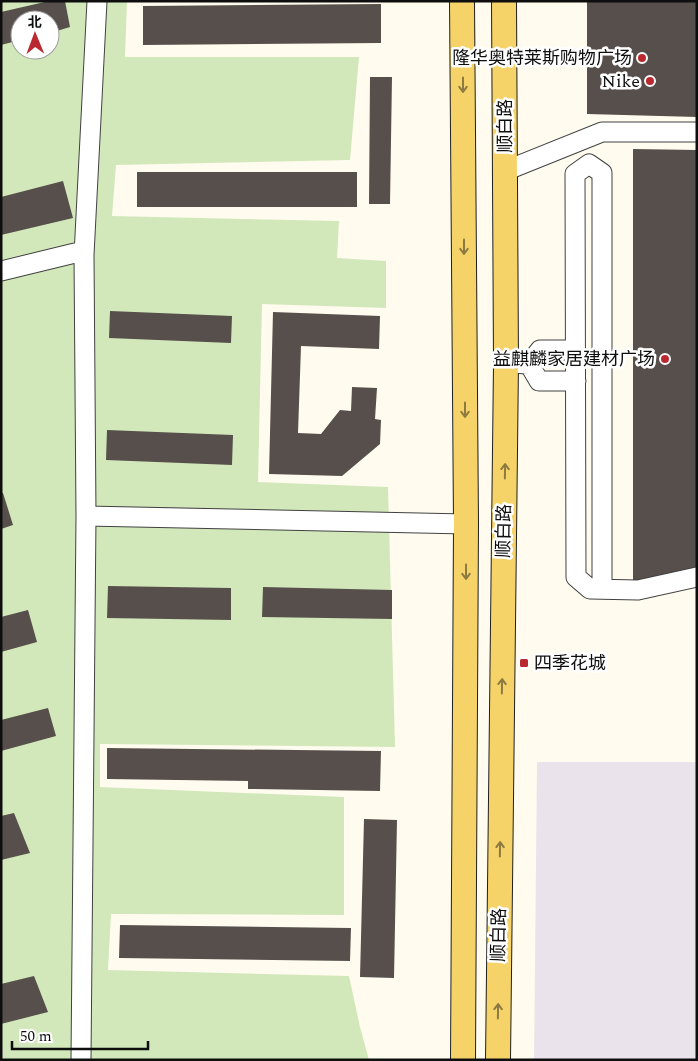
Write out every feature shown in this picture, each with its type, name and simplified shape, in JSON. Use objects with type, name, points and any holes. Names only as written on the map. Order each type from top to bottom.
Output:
[{"type":"main road","name":"顺白路","points":[[462,1],[466,524],[463,1060]]},
{"type":"main road","name":"顺白路","points":[[498,1060],[506,363],[504,1]]},
{"type":"street","points":[[81,1060],[86,516],[84,256],[97,1]]},
{"type":"street","points":[[506,171],[602,132],[697,132]]},
{"type":"street","points":[[602,589],[602,173],[589,164],[575,174],[576,577],[590,589],[638,590],[697,577]]},
{"type":"street","points":[[1,270],[75,254],[84,256]]},
{"type":"street","points":[[530,364],[540,350],[576,350]]},
{"type":"street","points":[[506,363],[530,364]]},
{"type":"street","points":[[530,364],[539,381],[576,381]]},
{"type":"street","points":[[86,516],[466,524]]},
{"type":"shaded area","points":[[537,762],[697,762],[697,1060],[534,1060]]},
{"type":"green space","points":[[1,1],[127,1],[125,57],[359,57],[350,160],[116,165],[112,216],[339,221],[337,258],[386,261],[386,308],[262,304],[258,482],[388,487],[395,747],[100,744],[100,787],[344,797],[344,915],[111,914],[108,970],[349,976],[369,1060],[1,1060]]},
{"type":"building","points":[[49,1],[65,1],[70,27],[60,30],[60,10],[10,10],[10,43],[1,45],[1,12]]},
{"type":"building","name":"隆华奥特莱斯购物广场","points":[[587,1],[697,1],[697,117],[587,114]]},
{"type":"building","points":[[381,4],[381,43],[143,45],[143,6]]},
{"type":"building","points":[[370,77],[392,77],[390,204],[369,204]]},
{"type":"building","name":"益麒麟家居建材广场","points":[[633,149],[697,150],[697,568],[633,583]]},
{"type":"building","points":[[137,172],[357,172],[357,207],[137,207]]},
{"type":"building","points":[[63,181],[73,218],[1,235],[1,197]]},
{"type":"building","points":[[110,311],[232,316],[231,343],[109,338]]},
{"type":"building","points":[[273,312],[380,316],[379,349],[301,346],[298,433],[321,434],[340,410],[351,411],[352,387],[377,388],[375,419],[381,420],[380,444],[342,476],[269,474]]},
{"type":"building","points":[[107,430],[233,435],[232,465],[106,460]]},
{"type":"building","points":[[1,493],[3,493],[13,525],[1,529]]},
{"type":"building","points":[[108,586],[231,588],[231,620],[107,618]]},
{"type":"building","points":[[263,587],[392,590],[392,619],[262,617]]},
{"type":"building","points":[[28,610],[37,642],[1,652],[1,617]]},
{"type":"building","points":[[48,708],[56,736],[1,751],[1,720]]},
{"type":"building","points":[[107,748],[381,751],[380,791],[248,789],[248,781],[107,779]]},
{"type":"building","points":[[14,813],[30,853],[1,860],[1,816]]},
{"type":"building","points":[[364,819],[397,820],[394,978],[360,977]]},
{"type":"building","points":[[120,925],[351,928],[350,961],[119,958]]},
{"type":"building","points":[[34,976],[48,1012],[1,1024],[1,984]]},
{"type":"place","name":"隆华奥特莱斯购物广场","points":[[642,58]]},
{"type":"place","name":"Nike","points":[[650,81]]},
{"type":"place","name":"益麒麟家居建材广场","points":[[665,359]]},
{"type":"place","name":"四季花城","points":[[524,663]]}]
